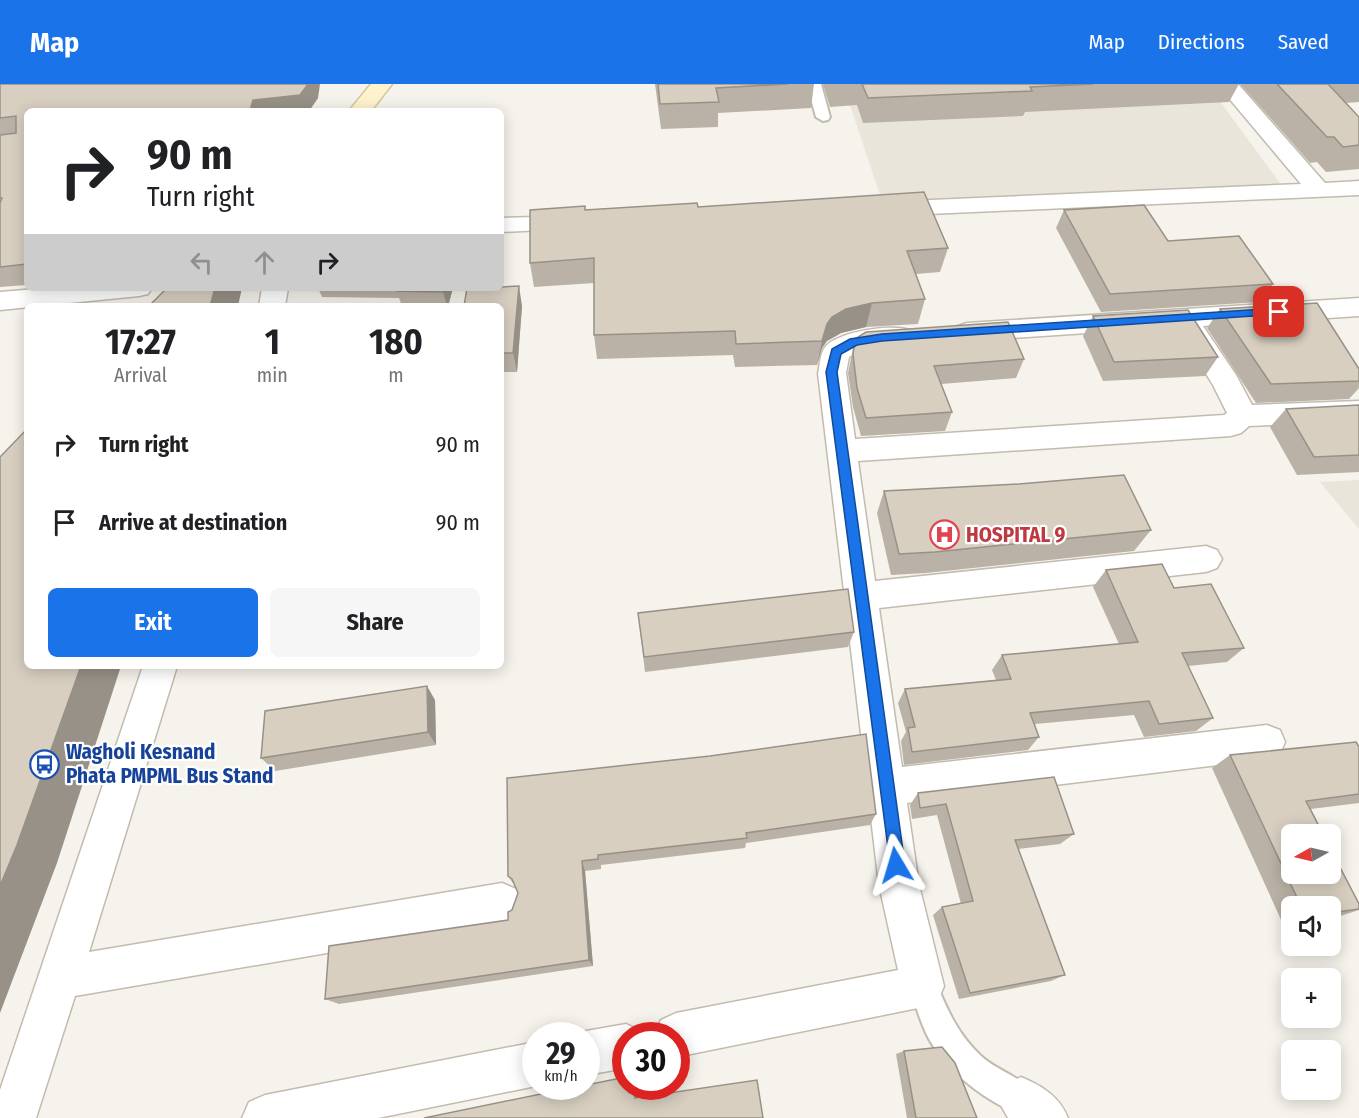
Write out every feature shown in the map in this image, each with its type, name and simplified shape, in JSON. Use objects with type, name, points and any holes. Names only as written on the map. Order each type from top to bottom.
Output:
[{"type":"main road","points":[[362,108],[382,84]]},
{"type":"street","points":[[1227,84],[1319,190]]},
{"type":"street","points":[[859,211],[1359,188]]},
{"type":"street","points":[[504,225],[600,222]]},
{"type":"street","points":[[0,301],[99,291]]},
{"type":"street","points":[[690,1032],[923,986],[899,885],[832,372],[836,352],[854,341],[1359,306]]},
{"type":"street","points":[[1184,318],[1226,382],[1243,416]]},
{"type":"street","points":[[842,451],[1231,425],[1243,416],[1359,411]]},
{"type":"street","points":[[863,596],[1206,559]]},
{"type":"street","points":[[13,1118],[159,669]]},
{"type":"street","points":[[886,787],[1267,742]]},
{"type":"street","points":[[58,978],[502,903]]},
{"type":"street","points":[[265,1118],[522,1067]]},
{"type":"lane","points":[[814,84],[823,117]]},
{"type":"lane","points":[[923,986],[943,1035],[970,1067],[1033,1109]]},
{"type":"shaded area","points":[[843,84],[1207,84],[1283,187],[882,201]]},
{"type":"shaded area","points":[[1359,480],[1359,529],[1320,482]]},
{"type":"building","points":[[0,84],[308,84],[300,95],[253,100],[251,108],[24,108],[24,264],[0,267],[0,203],[2,198],[0,198],[0,135],[16,133],[16,116],[0,118]]},
{"type":"building","points":[[658,84],[788,84],[716,88],[719,102],[660,104]]},
{"type":"building","points":[[862,84],[1093,84],[1030,87],[1032,91],[868,98]]},
{"type":"building","points":[[1277,84],[1328,84],[1359,117],[1359,145],[1343,147],[1334,137],[1327,137]]},
{"type":"building","points":[[924,192],[948,248],[907,251],[925,299],[872,303],[846,309],[832,317],[827,324],[822,341],[736,344],[735,331],[594,335],[594,258],[530,263],[530,210],[585,206],[585,210],[697,203],[698,207]]},
{"type":"building","points":[[1144,205],[1168,241],[1239,236],[1273,284],[1110,294],[1064,210]]},
{"type":"building","points":[[519,286],[513,353],[504,353],[504,303],[464,303],[466,291],[504,291],[504,287]]},
{"type":"building","points":[[164,291],[214,291],[211,303],[152,303]]},
{"type":"building","points":[[397,291],[443,291],[443,292]]},
{"type":"building","points":[[1317,303],[1359,369],[1359,381],[1271,384],[1220,309]]},
{"type":"building","points":[[1188,310],[1218,357],[1114,362],[1093,316]]},
{"type":"building","points":[[1008,322],[1024,359],[934,366],[952,412],[866,418],[857,388],[853,354],[855,339],[866,332]]},
{"type":"building","points":[[1359,405],[1359,455],[1314,457],[1286,409]]},
{"type":"building","points":[[24,432],[24,669],[80,669],[0,886],[0,457]]},
{"type":"building","points":[[1124,475],[1151,530],[935,552],[899,554],[884,491],[1019,484]]},
{"type":"building","points":[[1162,564],[1174,588],[1211,584],[1244,648],[1182,653],[1213,718],[1159,724],[1149,701],[1030,713],[1039,737],[912,752],[908,728],[915,727],[905,689],[1011,679],[1002,655],[1138,642],[1106,570]]},
{"type":"building","points":[[848,589],[854,632],[644,657],[638,613]]},
{"type":"building","points":[[427,686],[428,732],[261,758],[265,711]]},
{"type":"building","points":[[866,734],[876,814],[746,833],[747,838],[598,855],[598,859],[582,861],[589,960],[325,999],[329,946],[508,920],[508,912],[512,910],[518,893],[512,879],[508,876],[507,778],[710,756]]},
{"type":"building","points":[[1356,742],[1359,747],[1359,794],[1306,801],[1318,824],[1281,824],[1281,863],[1230,755]]},
{"type":"building","points":[[1054,777],[1074,834],[1015,840],[1065,975],[970,993],[942,907],[973,901],[946,804],[920,808],[918,793]]},
{"type":"building","points":[[1341,869],[1359,904],[1359,909],[1341,911],[1341,896],[1296,896],[1291,884],[1341,884]]},
{"type":"building","points":[[942,1047],[955,1063],[977,1118],[916,1118],[904,1051]]},
{"type":"building","points":[[612,1080],[612,1100],[690,1100],[690,1090],[757,1080],[763,1118],[424,1118],[522,1098],[522,1100],[600,1100],[600,1082]]},
{"type":"place","name":"HOSPITAL 9","points":[[945,535]]},
{"type":"place","name":"Wagholi Kesnand Phata PMPML Bus Stand","points":[[45,764]]},
{"type":"route","points":[[896,865],[863,596],[832,372],[832,361],[836,352],[854,341],[882,337],[1279,312]]}]
